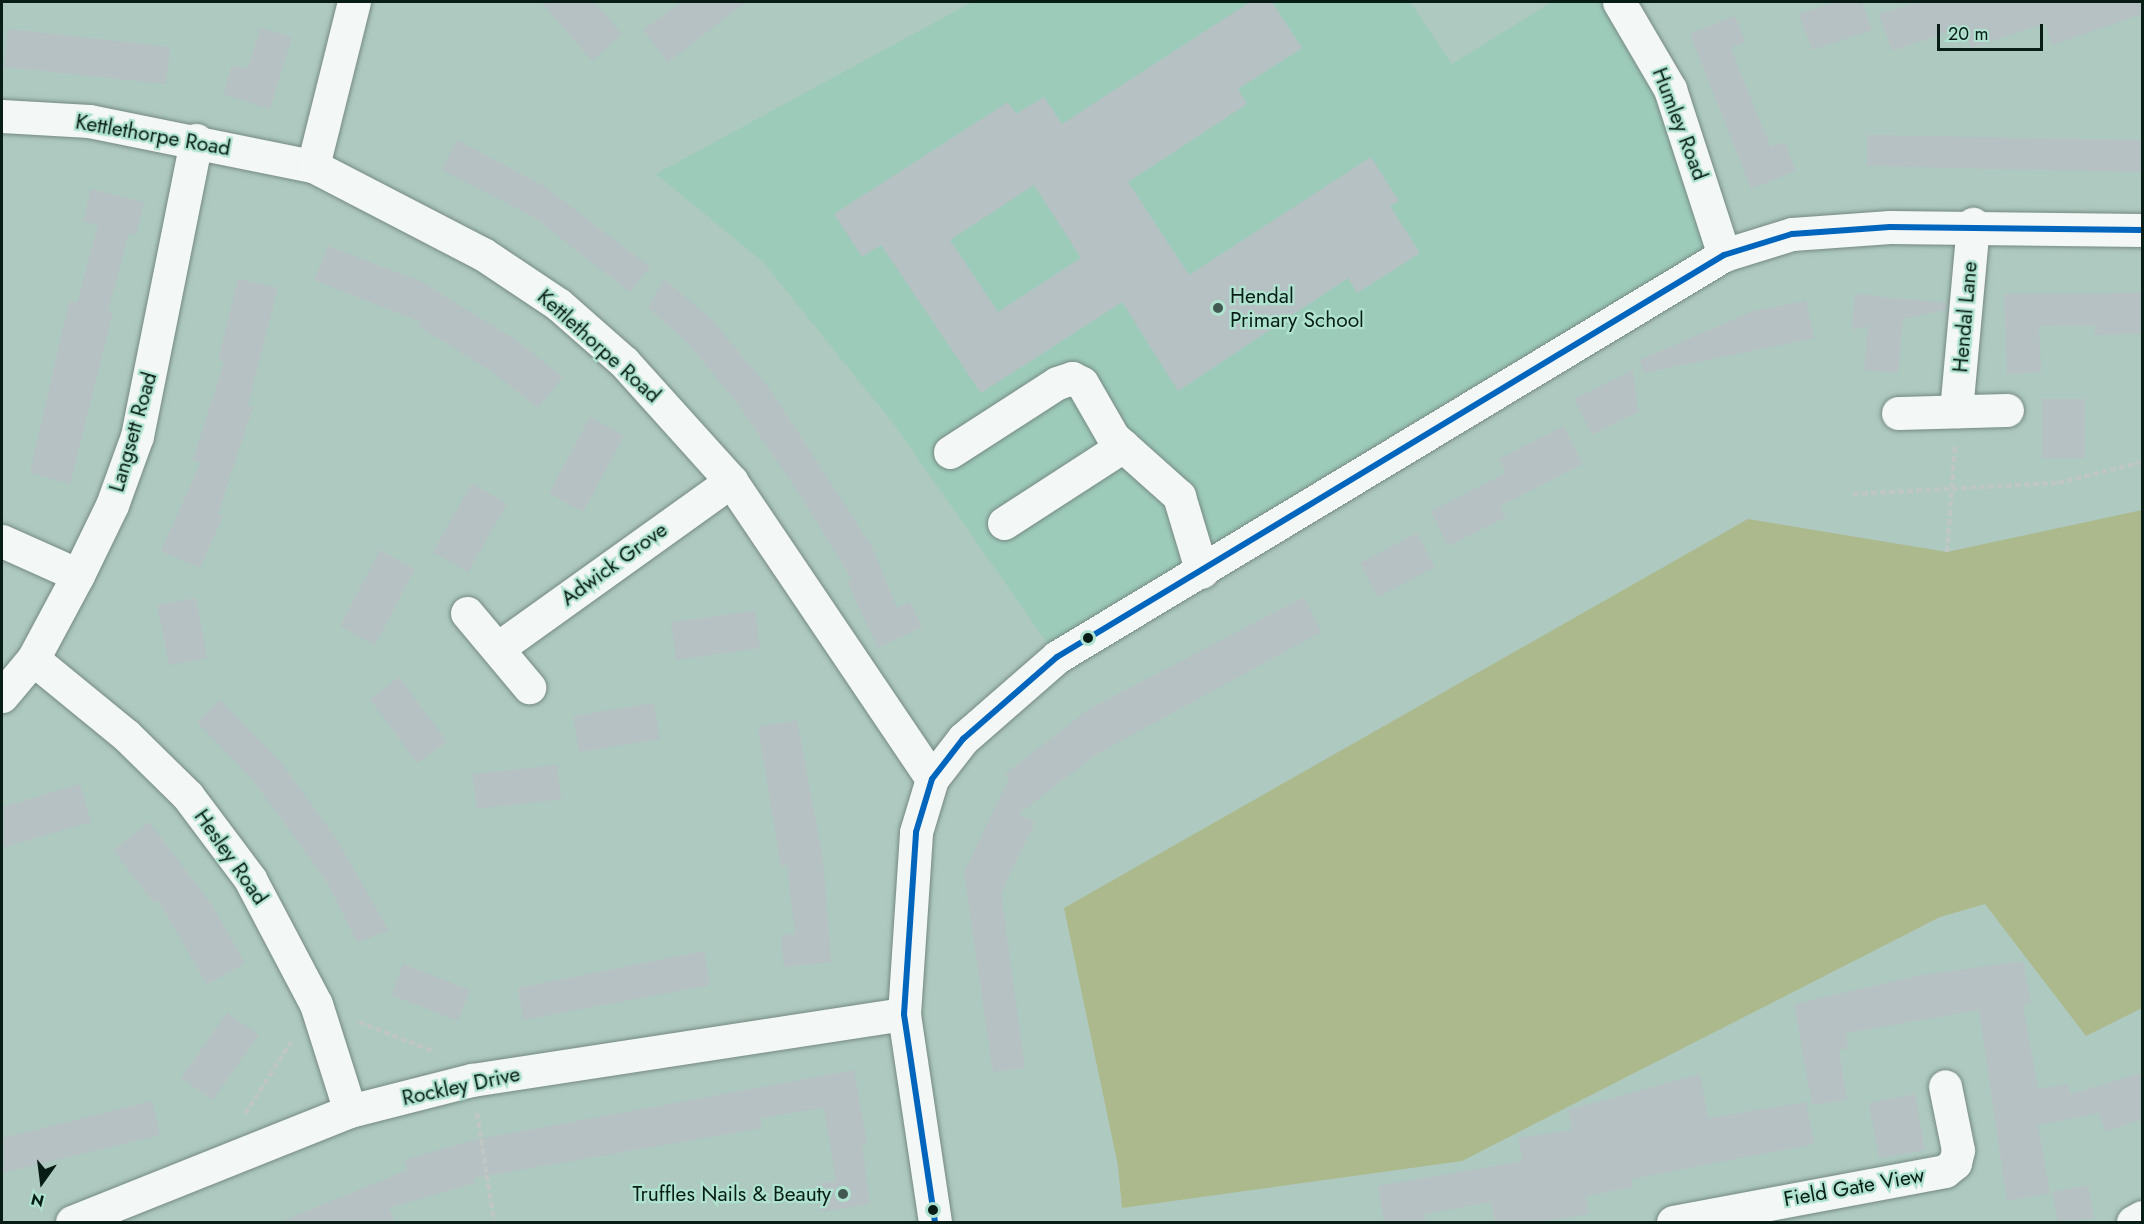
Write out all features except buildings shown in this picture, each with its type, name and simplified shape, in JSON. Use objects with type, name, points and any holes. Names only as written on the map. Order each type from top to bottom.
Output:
[{"type":"street","points":[[313,166],[354,2]]},
{"type":"street","name":"Humley Road","points":[[1627,4],[1670,89],[1724,255]]},
{"type":"street","name":"Kettlethorpe Road","points":[[2,116],[88,121],[196,140],[313,166],[483,254],[558,304],[632,369],[731,481],[932,779]]},
{"type":"street","name":"Langsett Road","points":[[2,696],[33,659],[112,505],[136,436],[196,140]]},
{"type":"street","points":[[935,1222],[904,1014],[916,832],[932,779],[963,739],[1057,657],[1202,572],[1724,255],[1792,234],[1973,224],[2142,230]]},
{"type":"street","name":"Hendal Lane","points":[[1956,411],[1973,224]]},
{"type":"street","points":[[950,452],[1057,383],[1072,378],[1082,383],[1123,446],[1179,496],[1202,572]]},
{"type":"street","points":[[1898,413],[2007,410]]},
{"type":"street","points":[[1004,523],[1123,446]]},
{"type":"street","name":"Adwick Grove","points":[[498,648],[731,481]]},
{"type":"street","points":[[2,541],[78,575]]},
{"type":"street","points":[[467,613],[529,687]]},
{"type":"street","name":"Hesley Road","points":[[33,659],[126,735],[188,796],[250,879],[316,1004],[350,1111]]},
{"type":"street","name":"Rockley Drive","points":[[72,1222],[350,1111],[472,1080],[904,1014]]},
{"type":"street","name":"Field Gate View","points":[[1673,1222],[1754,1214],[1945,1171],[1955,1163],[1958,1150],[1945,1086]]},
{"type":"street","points":[[2133,1222],[2142,1218]]},
{"type":"path","points":[[1947,552],[1953,491],[1956,411]]},
{"type":"path","points":[[1853,494],[1953,491],[2058,483],[2142,462]]},
{"type":"path","points":[[472,1080],[494,1222]]},
{"type":"shaded area","name":"Hendal Primary School","points":[[972,2],[1410,2],[1452,64],[1552,2],[1619,2],[1724,255],[1057,657],[893,423],[763,262],[656,174]]},
{"type":"shaded area","points":[[2142,510],[2142,1008],[2086,1036],[1985,904],[1940,917],[1462,1161],[1122,1208],[1118,1166],[1064,908],[1748,519],[1947,552]]},
{"type":"transit line","points":[[935,1222],[904,1014],[916,832],[932,779],[963,739],[1057,657],[1724,255],[1792,234],[1890,227],[2142,230]]},
{"type":"place","name":"Hendal Primary School","points":[[1218,308]]},
{"type":"place","name":"Truffles Nails & Beauty","points":[[843,1194]]}]
